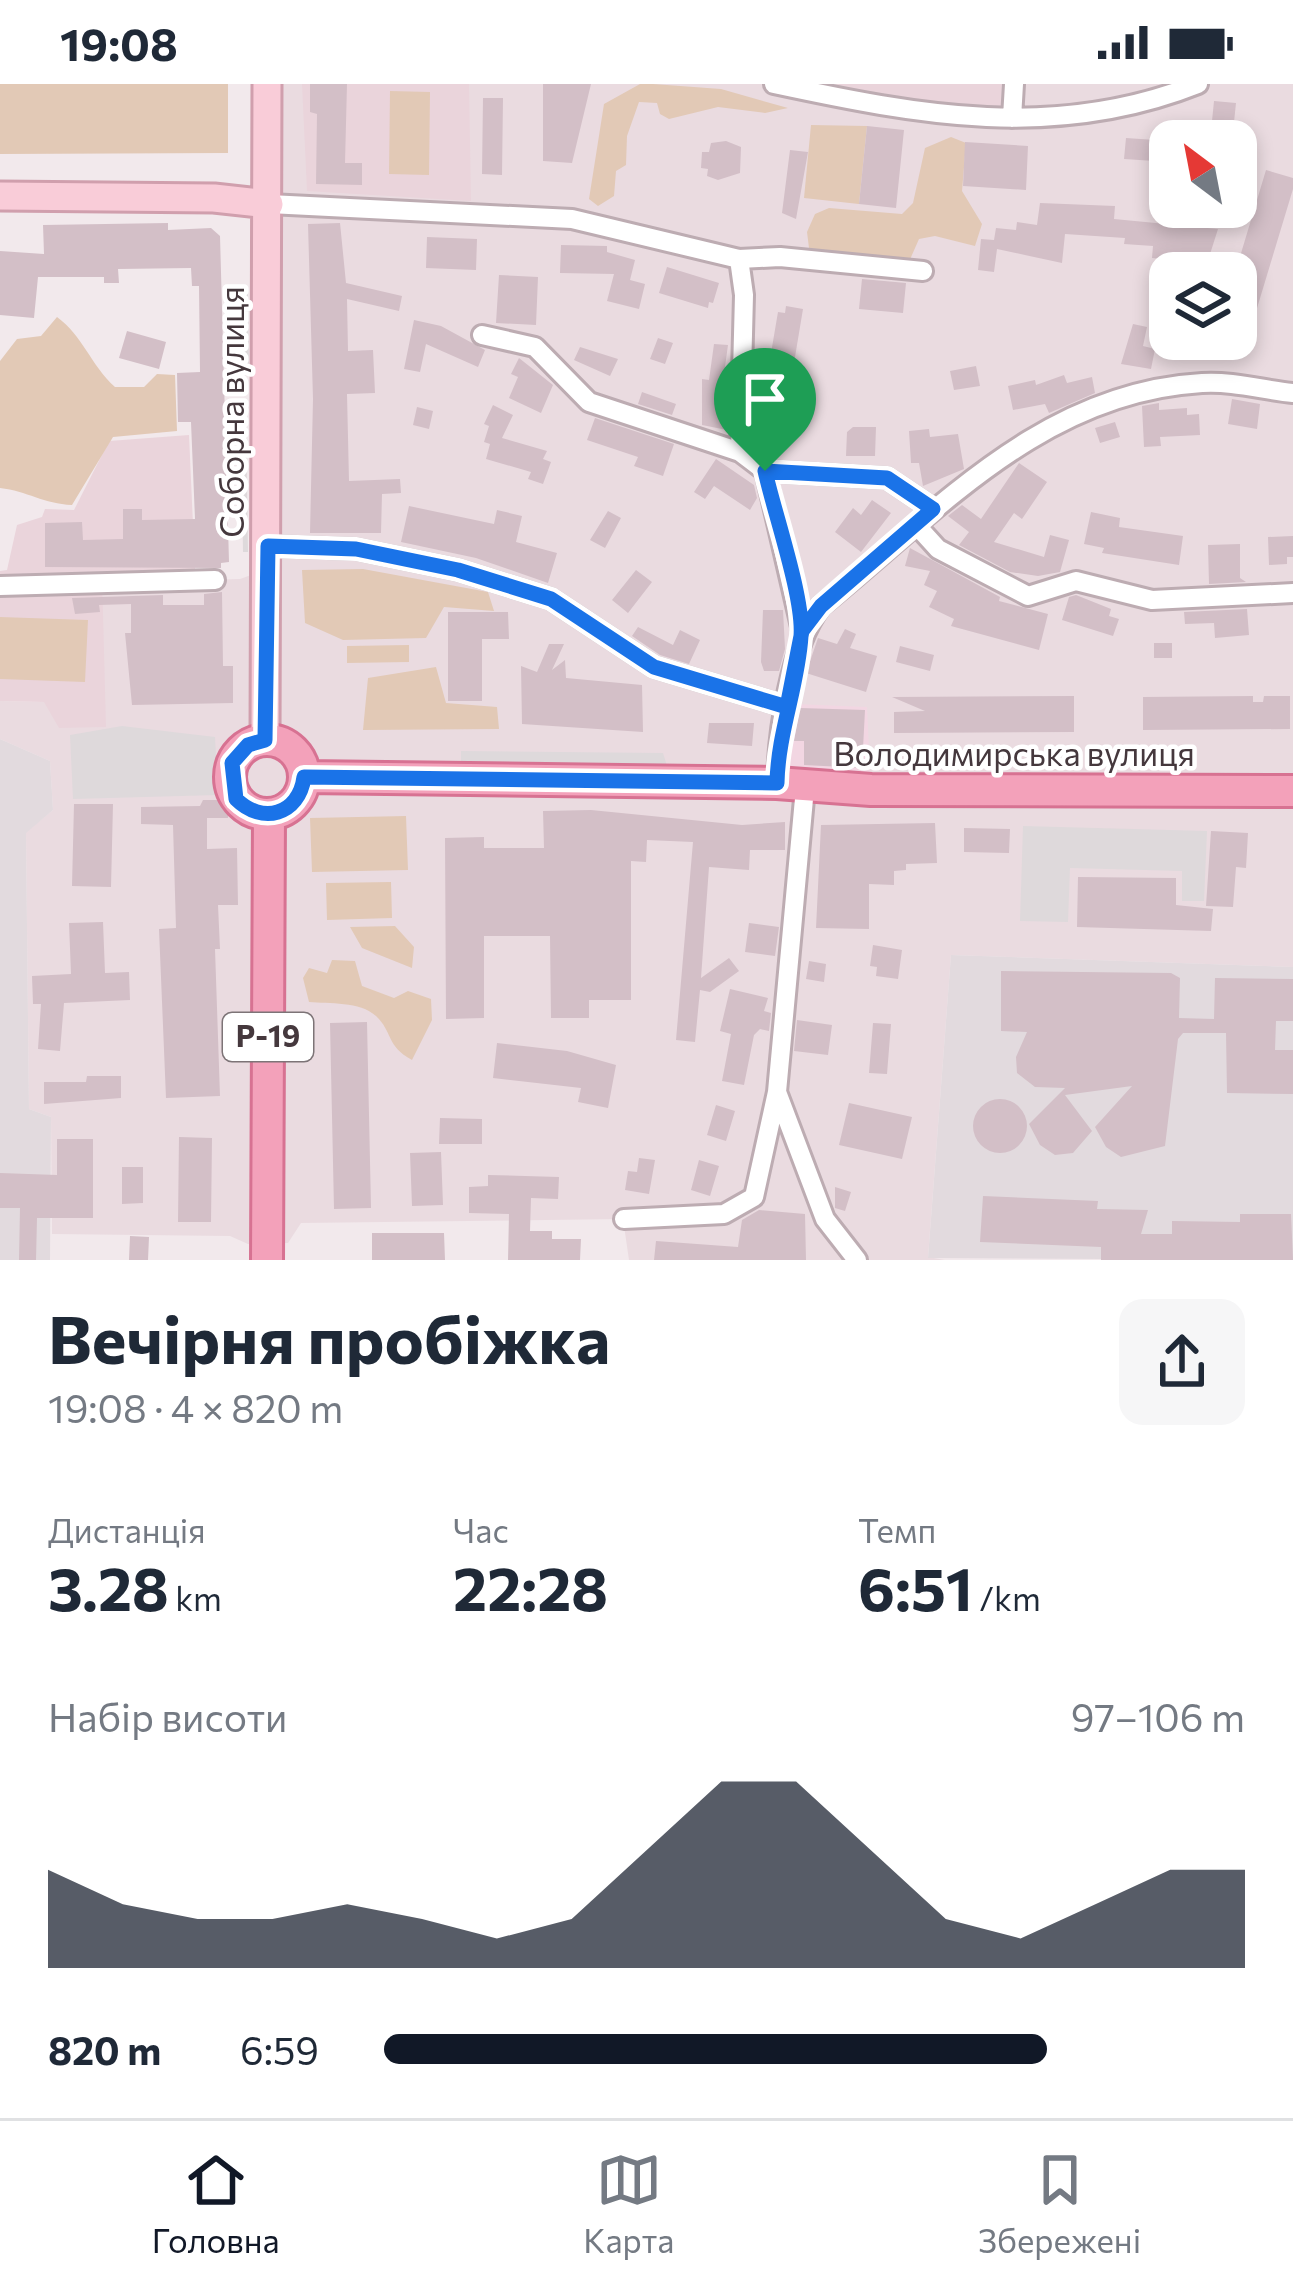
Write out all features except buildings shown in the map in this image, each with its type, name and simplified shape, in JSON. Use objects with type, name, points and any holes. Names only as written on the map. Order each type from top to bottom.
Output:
[{"type":"main road","name":"Соборна вулиця","points":[[265,740],[268,84]]},
{"type":"main road","points":[[0,196],[214,198],[269,204]]},
{"type":"main road","points":[[265,740],[292,750],[304,777],[292,804],[269,815],[256,813],[236,799],[230,774],[239,753],[265,740]]},
{"type":"main road","name":"Володимирська вулиця","points":[[304,777],[1293,790]]},
{"type":"main road","name":"Р-19","points":[[266,1260],[269,815]]},
{"type":"street","points":[[774,84],[917,114],[1062,119],[1160,99],[1198,84]]},
{"type":"street","points":[[1012,118],[1014,84]]},
{"type":"street","points":[[269,204],[572,219],[739,259],[780,256],[923,271]]},
{"type":"street","points":[[739,259],[743,296],[740,452]]},
{"type":"street","points":[[482,335],[536,346],[589,402],[740,452],[765,471],[887,478],[933,509]]},
{"type":"street","points":[[802,631],[821,606],[933,509],[1020,442],[1074,414],[1205,382],[1293,393]]},
{"type":"street","points":[[624,1219],[724,1214],[754,1197],[777,1092],[791,786],[787,707],[802,631],[765,471]]},
{"type":"street","points":[[918,526],[938,549],[1028,596],[1076,581],[1152,599],[1293,593]]},
{"type":"street","points":[[268,546],[356,549],[476,576],[551,599],[654,667],[787,707]]},
{"type":"street","points":[[0,586],[215,580]]},
{"type":"street","points":[[777,1092],[825,1220],[857,1260]]},
{"type":"shaded area","points":[[0,84],[228,84],[228,153],[0,154]]},
{"type":"shaded area","points":[[268,84],[1293,84],[1293,967],[951,955],[928,1257],[945,1260],[629,1260],[623,1219],[301,1223],[288,1243],[248,1244],[230,1236],[52,1234],[51,1117],[29,1109],[26,832],[53,810],[50,761],[0,739],[0,701],[44,702],[102,583],[240,579],[268,569]]},
{"type":"shaded area","points":[[302,84],[469,84],[471,201],[307,191]]},
{"type":"shaded area","points":[[640,84],[721,89],[788,108],[765,113],[718,107],[669,119],[660,114],[657,103],[639,102],[627,136],[626,165],[616,171],[614,196],[598,206],[589,199],[604,104]]},
{"type":"shaded area","points":[[838,84],[1002,84],[1001,112],[837,93]]},
{"type":"shaded area","points":[[390,91],[430,92],[429,175],[389,174]]},
{"type":"shaded area","points":[[811,125],[867,126],[859,204],[804,198]]},
{"type":"shaded area","points":[[951,137],[966,143],[962,191],[982,224],[975,246],[935,236],[919,239],[908,264],[810,256],[807,232],[815,214],[829,208],[902,214],[913,203],[925,148]]},
{"type":"shaded area","points":[[238,289],[248,289],[249,367],[239,367]]},
{"type":"shaded area","points":[[57,317],[115,387],[144,387],[157,374],[175,375],[177,431],[113,437],[72,505],[0,488],[0,361],[17,339],[41,336]]},
{"type":"shaded area","points":[[241,420],[246,420],[248,552],[243,552]]},
{"type":"shaded area","points":[[189,435],[195,569],[102,575],[106,727],[59,728],[44,702],[0,701],[0,571],[7,570],[17,525],[42,517],[45,509],[74,510],[109,441]]},
{"type":"shaded area","points":[[363,569],[488,592],[494,611],[444,607],[426,638],[343,640],[305,623],[302,570]]},
{"type":"shaded area","points":[[0,617],[88,620],[85,682],[0,679]]},
{"type":"shaded area","points":[[409,645],[409,662],[347,663],[347,646]]},
{"type":"shaded area","points":[[436,667],[446,703],[497,707],[499,729],[363,730],[368,678]]},
{"type":"shaded area","points":[[795,704],[867,707],[871,790],[777,783],[778,748]]},
{"type":"shaded area","points":[[122,726],[215,737],[218,795],[73,799],[70,735]]},
{"type":"shaded area","points":[[0,739],[50,761],[53,810],[26,833],[29,1109],[51,1117],[50,1260],[0,1260]]},
{"type":"shaded area","points":[[461,751],[663,753],[668,769],[461,763]]},
{"type":"shaded area","points":[[406,816],[408,870],[312,872],[310,818]]},
{"type":"shaded area","points":[[1023,826],[1207,831],[1204,901],[1182,901],[1182,871],[1070,868],[1068,922],[1020,921]]},
{"type":"shaded area","points":[[391,882],[392,918],[327,920],[326,883]]},
{"type":"shaded area","points":[[395,926],[414,947],[412,968],[362,948],[350,927]]},
{"type":"shaded area","points":[[951,955],[1293,967],[1293,1260],[928,1258]]},
{"type":"shaded area","points":[[332,960],[355,961],[362,986],[394,998],[408,991],[431,999],[432,1020],[412,1060],[369,1011],[309,1002],[303,978],[309,968],[327,973]]},
{"type":"route","points":[[765,471],[802,631],[791,695],[778,748],[777,783],[340,782],[304,777],[300,794],[282,812],[256,813],[236,799],[231,787],[232,763],[248,745],[265,740],[268,546],[356,549],[458,570],[551,599],[654,667],[787,707],[802,631],[821,606],[933,509],[887,478],[765,471]]}]
